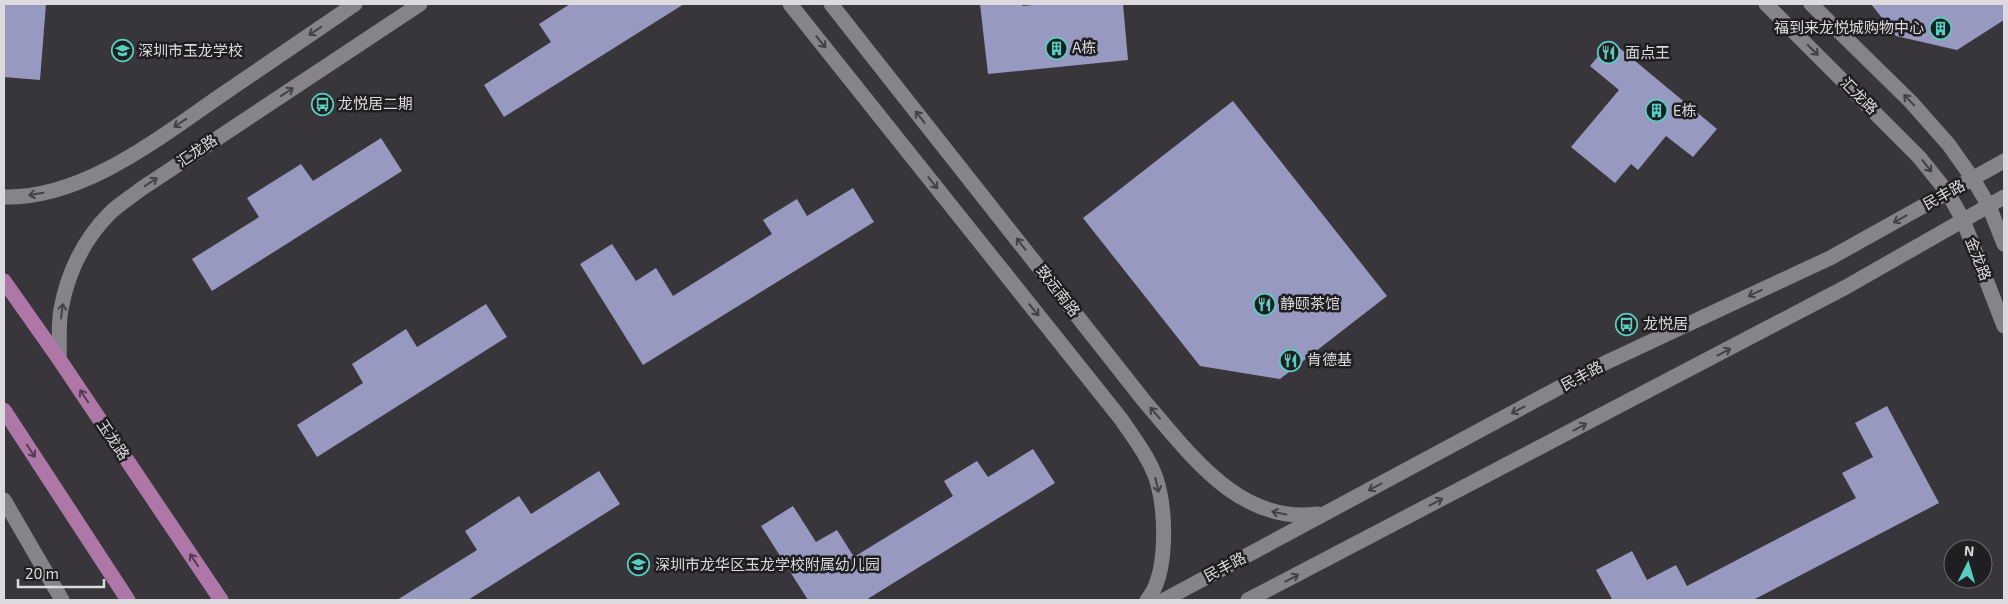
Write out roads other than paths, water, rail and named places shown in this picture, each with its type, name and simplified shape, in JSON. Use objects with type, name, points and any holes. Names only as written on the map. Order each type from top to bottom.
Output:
[{"type":"main road","name":"玉龙路","points":[[4,281],[59,359],[221,600]]},
{"type":"main road","points":[[4,410],[128,600]]},
{"type":"street","points":[[4,197],[45,192],[75,183],[109,167],[160,137],[355,4]]},
{"type":"street","name":"汇龙路","points":[[59,359],[61,310],[74,266],[90,237],[110,213],[141,189],[420,4]]},
{"type":"street","name":"致远南路","points":[[790,4],[1120,419],[1141,449],[1155,477],[1163,511],[1164,542],[1160,571],[1150,596],[1146,600]]},
{"type":"street","name":"致远南路","points":[[831,4],[1139,394],[1183,446],[1213,476],[1237,496],[1259,508],[1281,514],[1304,516],[1327,513]]},
{"type":"street","name":"汇龙路","points":[[1766,4],[1919,157],[1948,193]]},
{"type":"street","points":[[1811,4],[1911,102],[1949,146],[1973,179]]},
{"type":"street","name":"民丰路","points":[[1164,600],[1607,362],[1830,258],[2004,161]]},
{"type":"street","name":"金龙路","points":[[1973,179],[1989,206],[2004,244]]},
{"type":"street","name":"金龙路","points":[[1948,193],[1963,220],[2004,326]]},
{"type":"street","name":"民丰路","points":[[1248,600],[1846,287],[2004,197]]},
{"type":"street","points":[[4,500],[62,600]]},
{"type":"place","name":"福到来龙悦城购物中心","points":[[1940,28]]},
{"type":"place","name":"A栋","points":[[1056,48]]},
{"type":"place","name":"深圳市玉龙学校","points":[[122,51]]},
{"type":"place","name":"面点王","points":[[1609,53]]},
{"type":"place","name":"龙悦居二期","points":[[322,104]]},
{"type":"place","name":"E栋","points":[[1657,111]]},
{"type":"place","name":"静颐茶馆","points":[[1264,304]]},
{"type":"place","name":"龙悦居","points":[[1627,324]]},
{"type":"place","name":"肯德基","points":[[1291,360]]},
{"type":"place","name":"深圳市龙华区玉龙学校附属幼儿园","points":[[639,565]]}]
